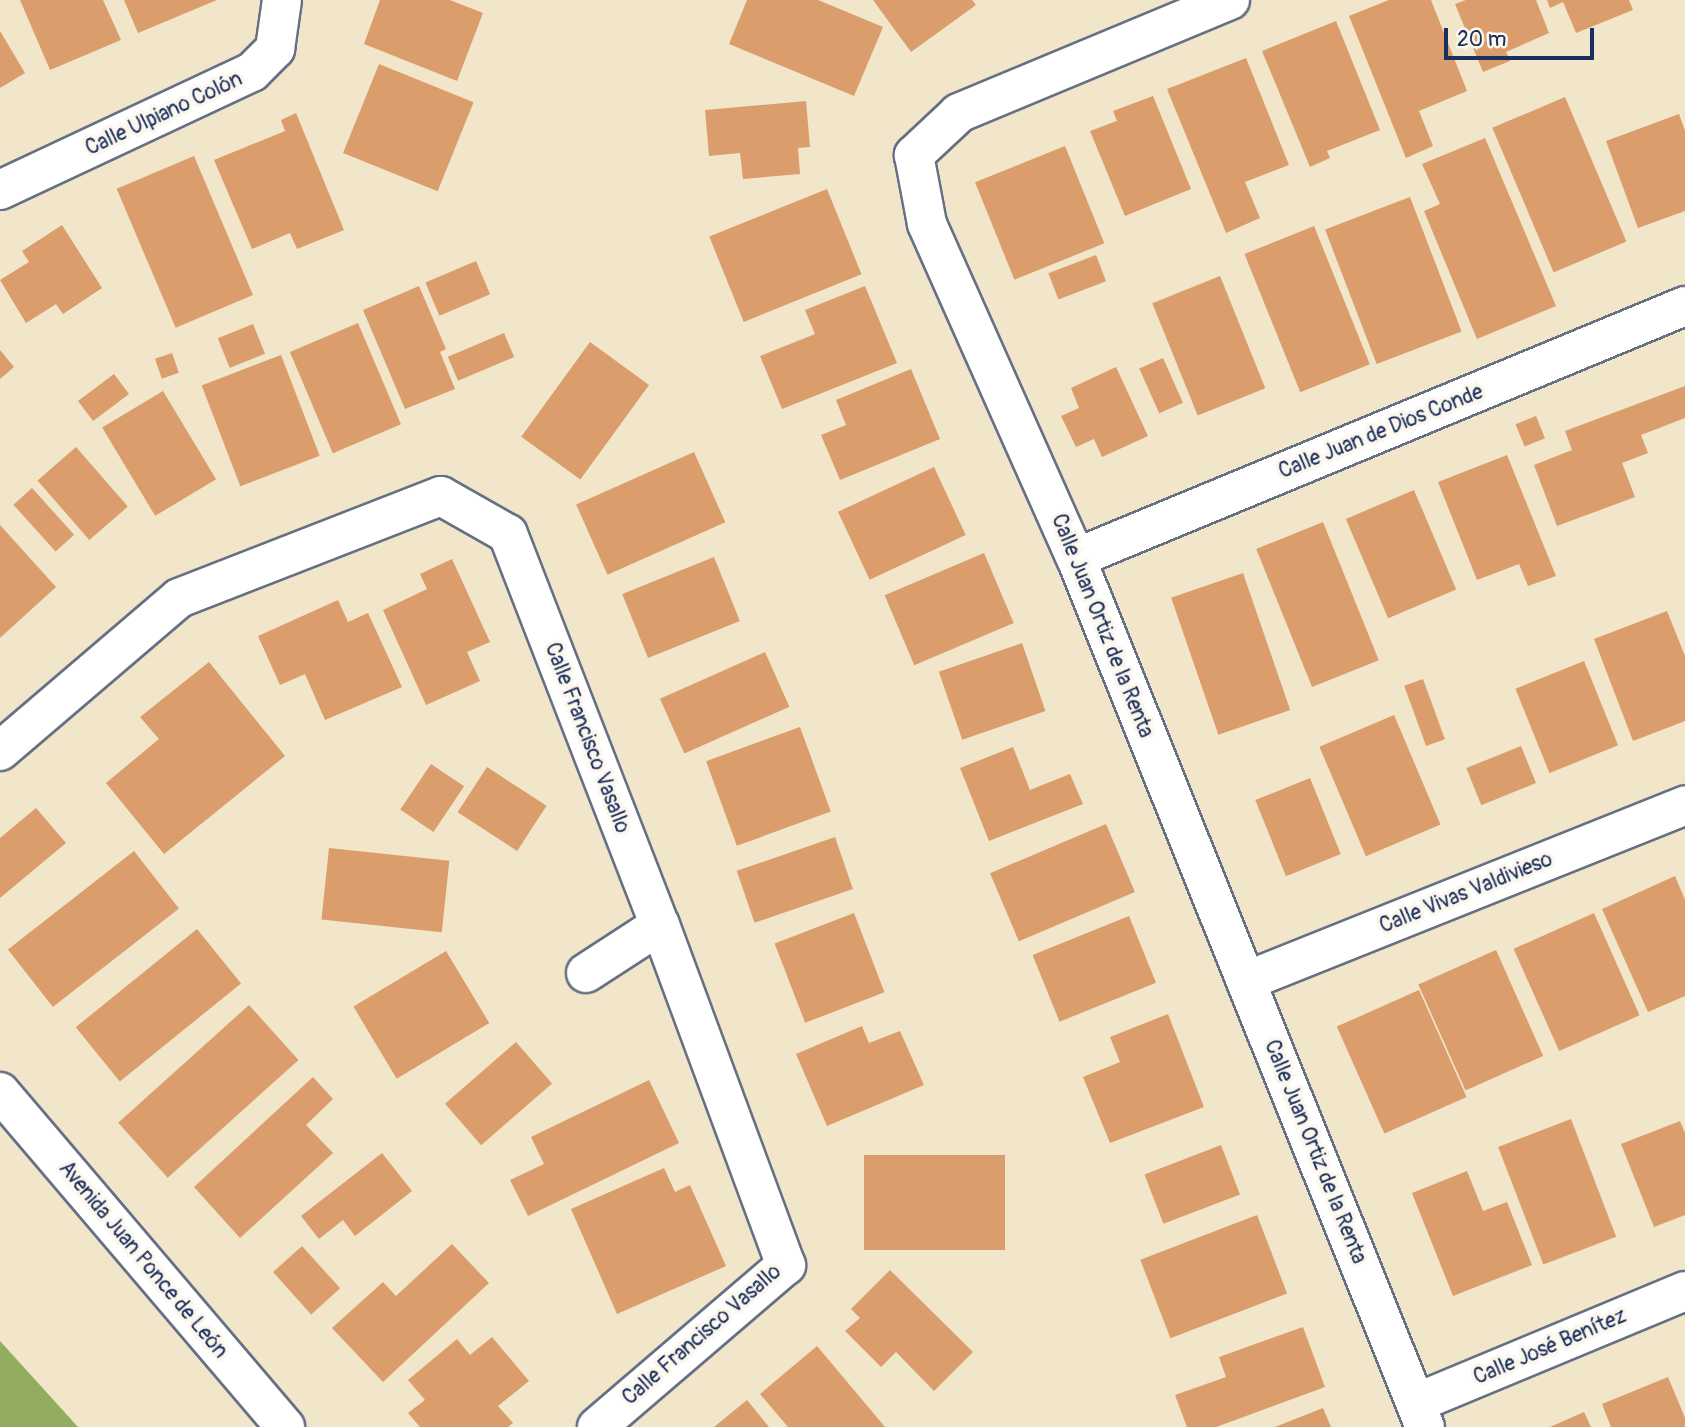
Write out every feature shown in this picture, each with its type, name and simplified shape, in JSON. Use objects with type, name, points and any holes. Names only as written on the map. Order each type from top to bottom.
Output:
[{"type":"street","name":"Calle Ulpiano Colón","points":[[0,190],[252,72],[275,49],[282,0]]},
{"type":"street","name":"Calle Juan Ortiz de la Renta","points":[[1230,0],[959,113],[914,155],[927,224],[1076,558],[1421,1415]]},
{"type":"street","name":"Calle Juan de Dios Conde","points":[[1076,558],[1685,306]]},
{"type":"street","name":"Calle Francisco Vasallo","points":[[0,751],[179,598],[441,496],[508,534],[660,925],[786,1265],[597,1427]]},
{"type":"street","name":"Calle Vivas Valdivieso","points":[[1246,981],[1685,805]]},
{"type":"street","points":[[586,972],[660,925]]},
{"type":"street","name":"Avenida Juan Ponce de León","points":[[0,1092],[285,1427]]},
{"type":"street","name":"Calle José Benítez","points":[[1421,1415],[1685,1291]]},
{"type":"green space","points":[[0,1341],[78,1427],[0,1427]]},
{"type":"building","points":[[20,0],[103,0],[121,40],[50,70]]},
{"type":"building","points":[[124,0],[217,0],[138,33]]},
{"type":"building","points":[[380,0],[450,0],[483,13],[457,81],[364,44]]},
{"type":"building","points":[[747,0],[818,0],[883,27],[854,96],[729,44]]},
{"type":"building","points":[[873,0],[972,0],[976,5],[911,52]]},
{"type":"building","points":[[1389,0],[1431,0],[1467,91],[1419,111],[1433,146],[1406,158],[1349,16]]},
{"type":"building","points":[[1466,0],[1536,0],[1549,33],[1506,52],[1510,61],[1483,72],[1455,4]]},
{"type":"building","points":[[1547,0],[1629,0],[1633,10],[1576,33],[1563,2],[1550,8]]},
{"type":"building","points":[[1336,21],[1380,130],[1327,151],[1330,158],[1310,167],[1262,51]]},
{"type":"building","points":[[0,31],[25,73],[0,88]]},
{"type":"building","points":[[1246,58],[1289,165],[1245,182],[1260,218],[1226,233],[1167,89]]},
{"type":"building","points":[[379,64],[474,102],[438,191],[343,153]]},
{"type":"building","points":[[1153,96],[1191,189],[1125,216],[1090,131],[1117,121],[1113,111]]},
{"type":"building","points":[[1565,97],[1626,242],[1554,272],[1492,128]]},
{"type":"building","points":[[806,101],[810,147],[798,148],[800,174],[743,179],[740,153],[709,156],[705,110]]},
{"type":"building","points":[[296,113],[344,230],[297,249],[290,233],[252,249],[214,160],[285,131],[281,120]]},
{"type":"building","points":[[1679,114],[1685,131],[1685,211],[1638,228],[1606,141]]},
{"type":"building","points":[[1485,138],[1556,306],[1477,339],[1424,211],[1440,204],[1422,164]]},
{"type":"building","points":[[1065,146],[1104,243],[1014,280],[975,182]]},
{"type":"building","points":[[194,156],[253,295],[176,328],[117,189]]},
{"type":"building","points":[[827,189],[861,274],[744,322],[709,237]]},
{"type":"building","points":[[1410,197],[1462,331],[1377,364],[1325,230]]},
{"type":"building","points":[[62,225],[102,288],[63,314],[56,304],[26,323],[0,280],[29,262],[22,251]]},
{"type":"building","points":[[1314,226],[1370,364],[1300,392],[1244,254]]},
{"type":"building","points":[[1096,255],[1106,281],[1058,299],[1048,273]]},
{"type":"building","points":[[476,261],[490,294],[439,316],[425,282]]},
{"type":"building","points":[[1220,276],[1265,388],[1198,416],[1152,303]]},
{"type":"building","points":[[419,286],[446,349],[440,352],[455,389],[405,409],[363,310]]},
{"type":"building","points":[[865,286],[897,363],[782,409],[760,356],[815,334],[805,310]]},
{"type":"building","points":[[358,323],[401,424],[333,453],[290,352]]},
{"type":"building","points":[[253,324],[265,354],[230,368],[218,338]]},
{"type":"building","points":[[504,333],[514,357],[458,381],[448,357]]},
{"type":"building","points":[[590,342],[649,385],[580,480],[521,437]]},
{"type":"building","points":[[0,350],[14,367],[0,379]]},
{"type":"building","points":[[172,353],[179,373],[162,379],[155,359]]},
{"type":"building","points":[[281,355],[320,456],[240,486],[202,385]]},
{"type":"building","points":[[1163,358],[1183,403],[1159,413],[1139,369]]},
{"type":"building","points":[[1116,367],[1148,436],[1102,457],[1094,439],[1076,447],[1061,416],[1079,408],[1071,388]]},
{"type":"building","points":[[911,369],[940,439],[840,480],[821,435],[846,425],[836,400]]},
{"type":"building","points":[[114,374],[129,394],[93,421],[78,401]]},
{"type":"building","points":[[1685,386],[1685,418],[1641,435],[1648,453],[1622,463],[1635,497],[1557,526],[1534,465],[1572,450],[1565,431]]},
{"type":"building","points":[[163,391],[216,479],[155,516],[102,428]]},
{"type":"building","points":[[1536,416],[1545,438],[1525,446],[1516,424]]},
{"type":"building","points":[[76,447],[128,507],[89,540],[38,480]]},
{"type":"building","points":[[694,452],[725,522],[607,575],[576,504]]},
{"type":"building","points":[[1507,455],[1556,576],[1528,586],[1519,564],[1477,580],[1438,482]]},
{"type":"building","points":[[934,467],[966,535],[870,580],[838,512]]},
{"type":"building","points":[[32,488],[74,535],[56,552],[13,505]]},
{"type":"building","points":[[1414,490],[1456,589],[1388,618],[1346,519]]},
{"type":"building","points":[[1323,522],[1379,660],[1312,687],[1256,549]]},
{"type":"building","points":[[0,525],[56,587],[0,638]]},
{"type":"building","points":[[984,553],[1014,623],[914,665],[885,595]]},
{"type":"building","points":[[714,557],[740,621],[648,658],[622,594]]},
{"type":"building","points":[[452,559],[490,642],[467,652],[480,681],[426,705],[383,610],[427,589],[420,574]]},
{"type":"building","points":[[1243,573],[1290,710],[1218,735],[1171,598]]},
{"type":"building","points":[[338,600],[348,622],[368,613],[402,687],[325,720],[305,674],[280,685],[258,636]]},
{"type":"building","points":[[1667,611],[1685,656],[1685,721],[1633,741],[1594,639]]},
{"type":"building","points":[[1022,643],[1045,711],[962,740],[939,672]]},
{"type":"building","points":[[765,652],[789,707],[684,754],[660,699]]},
{"type":"building","points":[[1584,661],[1618,745],[1549,773],[1515,689]]},
{"type":"building","points":[[209,662],[285,756],[164,854],[106,783],[159,739],[140,717]]},
{"type":"building","points":[[1423,679],[1445,739],[1426,746],[1404,686]]},
{"type":"building","points":[[1394,715],[1440,825],[1366,856],[1319,747]]},
{"type":"building","points":[[800,727],[831,812],[737,846],[706,761]]},
{"type":"building","points":[[1521,746],[1536,783],[1481,805],[1466,768]]},
{"type":"building","points":[[1013,747],[1030,790],[1070,774],[1083,804],[989,841],[960,768]]},
{"type":"building","points":[[431,764],[464,786],[433,832],[400,810]]},
{"type":"building","points":[[487,767],[547,806],[517,851],[458,812]]},
{"type":"building","points":[[1310,778],[1341,854],[1286,876],[1255,800]]},
{"type":"building","points":[[36,808],[66,843],[0,898],[0,838]]},
{"type":"building","points":[[1106,824],[1135,892],[1019,941],[990,873]]},
{"type":"building","points":[[835,837],[853,889],[755,923],[737,871]]},
{"type":"building","points":[[329,848],[449,861],[442,932],[321,920]]},
{"type":"building","points":[[134,851],[179,909],[53,1007],[8,950]]},
{"type":"building","points":[[1675,876],[1685,900],[1685,996],[1648,1012],[1602,909]]},
{"type":"building","points":[[854,913],[884,992],[805,1023],[775,943]]},
{"type":"building","points":[[1594,913],[1640,1015],[1559,1051],[1514,949]]},
{"type":"building","points":[[1129,916],[1156,983],[1060,1022],[1033,955]]},
{"type":"building","points":[[197,929],[241,983],[120,1082],[76,1027]]},
{"type":"building","points":[[1496,950],[1543,1056],[1466,1091],[1418,985]]},
{"type":"building","points":[[446,951],[489,1023],[397,1079],[353,1007]]},
{"type":"building","points":[[1419,990],[1467,1097],[1384,1133],[1337,1027]]},
{"type":"building","points":[[249,1005],[299,1060],[168,1178],[118,1123]]},
{"type":"building","points":[[1168,1014],[1204,1107],[1110,1143],[1083,1077],[1120,1062],[1110,1037]]},
{"type":"building","points":[[862,1026],[869,1043],[900,1031],[924,1085],[827,1126],[796,1054]]},
{"type":"building","points":[[516,1042],[552,1084],[481,1145],[445,1104]]},
{"type":"building","points":[[313,1077],[333,1099],[306,1125],[333,1153],[240,1238],[194,1187]]},
{"type":"building","points":[[649,1080],[679,1143],[528,1216],[510,1180],[544,1164],[531,1137]]},
{"type":"building","points":[[1571,1119],[1616,1237],[1543,1265],[1498,1147]]},
{"type":"building","points":[[1680,1121],[1685,1133],[1685,1215],[1654,1227],[1621,1144]]},
{"type":"building","points":[[1221,1145],[1240,1194],[1163,1224],[1144,1174]]},
{"type":"building","points":[[382,1153],[412,1191],[355,1236],[343,1220],[319,1239],[301,1216]]},
{"type":"building","points":[[864,1155],[1005,1155],[1005,1250],[864,1250]]},
{"type":"building","points":[[664,1168],[675,1192],[690,1185],[726,1266],[617,1314],[571,1209]]},
{"type":"building","points":[[1467,1171],[1483,1211],[1507,1202],[1532,1265],[1453,1296],[1412,1193]]},
{"type":"building","points":[[1257,1215],[1287,1293],[1170,1338],[1140,1260]]},
{"type":"building","points":[[452,1244],[489,1283],[383,1382],[332,1328],[383,1282],[396,1296]]},
{"type":"building","points":[[302,1246],[340,1288],[311,1314],[273,1272]]},
{"type":"building","points":[[890,1270],[973,1352],[934,1391],[896,1352],[881,1367],[845,1331],[860,1318],[851,1309]]},
{"type":"building","points":[[1303,1327],[1325,1387],[1216,1427],[1187,1427],[1175,1395],[1226,1377],[1219,1357]]},
{"type":"building","points":[[492,1337],[529,1381],[498,1406],[513,1423],[508,1427],[420,1427],[408,1413],[425,1400],[408,1380],[457,1339],[470,1355]]},
{"type":"building","points":[[817,1346],[885,1427],[788,1427],[760,1394]]},
{"type":"building","points":[[1668,1377],[1685,1418],[1685,1427],[1611,1427],[1602,1404]]},
{"type":"building","points":[[747,1400],[769,1427],[714,1427]]},
{"type":"building","points":[[1323,1408],[1331,1427],[1275,1427]]},
{"type":"building","points":[[1584,1412],[1591,1427],[1550,1427]]}]
